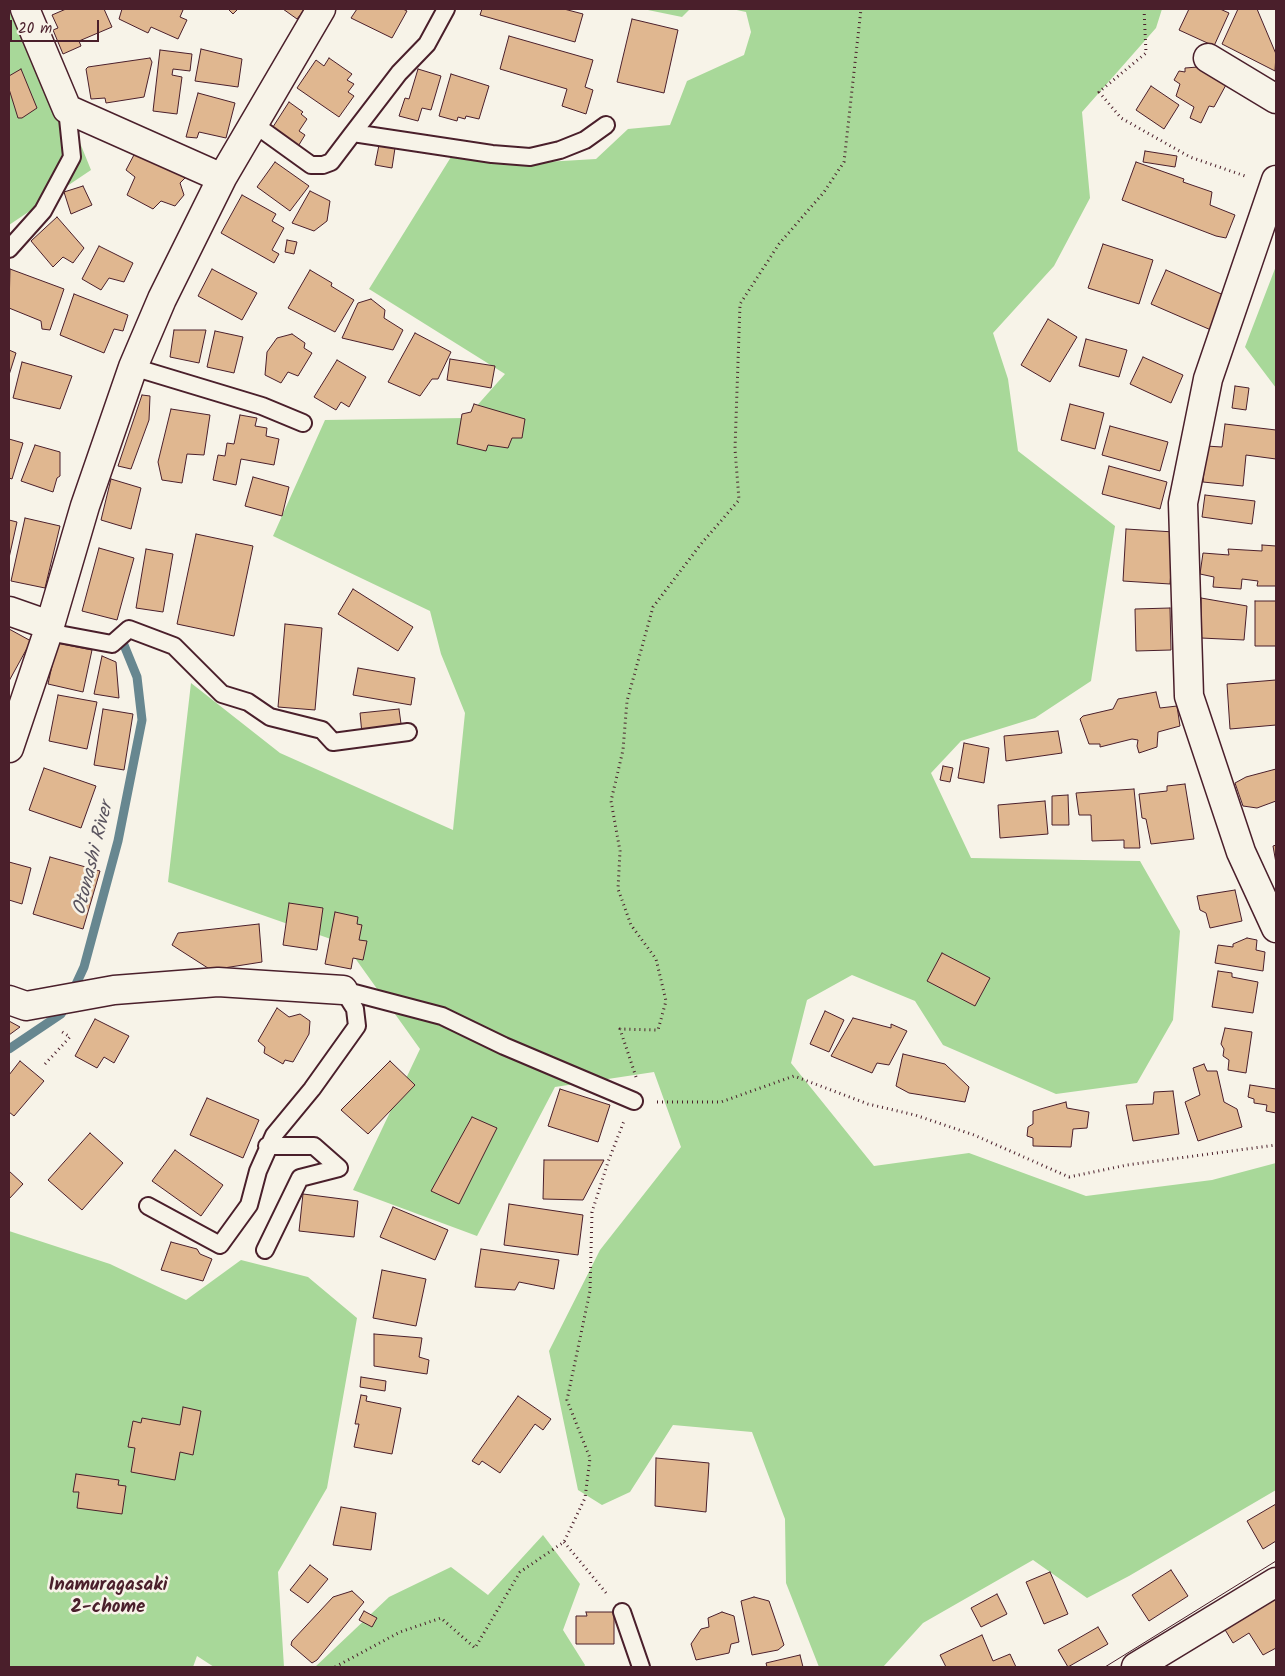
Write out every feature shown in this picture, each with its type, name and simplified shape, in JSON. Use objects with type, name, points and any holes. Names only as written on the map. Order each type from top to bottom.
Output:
[{"type":"street","points":[[25,9],[67,109],[222,178]]},
{"type":"street","points":[[9,748],[49,628],[85,506],[133,367],[162,299],[222,178],[321,9]]},
{"type":"street","points":[[1208,58],[1276,99]]},
{"type":"street","points":[[1275,183],[1208,379],[1183,503],[1189,696],[1241,852],[1276,928]]},
{"type":"street","points":[[9,611],[49,628]]},
{"type":"street","points":[[9,1000],[26,1006],[114,990],[218,982],[343,990]]},
{"type":"street","points":[[1136,1667],[1276,1582]]},
{"type":"lane","points":[[254,124],[311,165],[323,165],[331,162],[399,74],[427,44],[446,9]]},
{"type":"lane","points":[[9,250],[44,211],[72,157],[67,109]]},
{"type":"lane","points":[[353,133],[492,154],[530,157],[560,150],[585,140],[606,125]]},
{"type":"lane","points":[[133,367],[262,406],[303,423]]},
{"type":"lane","points":[[49,628],[112,644],[129,629],[174,646],[222,694],[248,702],[270,717],[322,730],[333,742],[408,732]]},
{"type":"lane","points":[[343,990],[442,1016],[531,1058],[634,1101]]},
{"type":"lane","points":[[148,1206],[220,1246],[249,1205],[267,1146],[312,1089],[357,1026],[355,1009],[343,990]]},
{"type":"lane","points":[[266,1250],[300,1178],[340,1168],[314,1146],[267,1146]]},
{"type":"lane","points":[[622,1612],[641,1667]]},
{"type":"path","points":[[335,1667],[400,1632],[441,1618],[475,1648],[520,1572],[564,1542],[585,1498],[590,1458],[567,1400],[590,1291],[592,1212],[617,1136],[634,1101],[637,1073],[620,1029],[658,1030],[666,1001],[656,959],[631,925],[618,889],[620,851],[611,801],[623,750],[627,701],[653,607],[701,544],[739,500],[735,449],[740,304],[774,252],[824,192],[844,162],[862,9]]},
{"type":"path","points":[[1144,9],[1146,53],[1100,92],[1121,118],[1190,157],[1275,183]]},
{"type":"path","points":[[634,1101],[721,1102],[794,1076],[868,1104],[915,1114],[974,1135],[1069,1177],[1127,1166],[1276,1145]]},
{"type":"path","points":[[564,1542],[622,1612]]},
{"type":"green space","points":[[643,9],[690,9],[682,17]]},
{"type":"green space","points":[[732,9],[1162,9],[1156,28],[1082,112],[1090,198],[1054,266],[993,333],[1008,379],[1018,451],[1115,526],[1091,681],[1035,718],[961,741],[931,773],[971,858],[1140,861],[1180,931],[1173,1020],[1137,1083],[1056,1094],[943,1045],[915,1001],[852,975],[807,1000],[791,1063],[874,1166],[969,1153],[1086,1196],[1212,1180],[1276,1163],[1276,1490],[1129,1576],[1087,1598],[1033,1560],[923,1623],[883,1667],[819,1667],[786,1583],[785,1519],[752,1432],[673,1425],[630,1492],[602,1505],[578,1490],[549,1351],[600,1250],[681,1147],[654,1072],[555,1087],[477,1236],[353,1190],[420,1049],[345,944],[168,882],[191,683],[280,753],[453,830],[465,713],[441,654],[430,611],[273,536],[325,420],[466,418],[505,374],[369,289],[451,157],[545,162],[596,159],[628,129],[670,125],[687,81],[744,55],[751,32],[746,12]]},
{"type":"green space","points":[[9,10],[63,101],[91,170],[9,225]]},
{"type":"green space","points":[[1276,266],[1276,388],[1245,347]]},
{"type":"green space","points":[[9,1231],[110,1264],[186,1300],[241,1260],[308,1277],[357,1318],[327,1488],[278,1572],[284,1667],[214,1667],[197,1656],[193,1667],[9,1667]]},
{"type":"green space","points":[[543,1535],[580,1584],[563,1630],[585,1665],[584,1667],[315,1667],[389,1597],[451,1567],[488,1595]]},
{"type":"building","points":[[66,9],[104,9],[112,27],[79,41],[81,46],[63,54],[53,30],[58,28],[52,15]]},
{"type":"building","points":[[122,9],[181,9],[183,10],[180,17],[187,20],[178,39],[151,27],[148,33],[119,19]]},
{"type":"building","points":[[228,9],[238,9],[233,14]]},
{"type":"building","points":[[283,9],[301,9],[304,10],[297,19]]},
{"type":"building","points":[[357,9],[403,9],[407,11],[392,38],[351,18]]},
{"type":"building","points":[[482,9],[564,9],[583,14],[575,42],[480,15]]},
{"type":"building","points":[[1189,9],[1220,9],[1229,13],[1214,46],[1179,30]]},
{"type":"building","points":[[1238,9],[1257,9],[1276,54],[1275,71],[1222,44]]},
{"type":"building","points":[[632,19],[678,30],[664,93],[617,82]]},
{"type":"building","points":[[509,36],[593,60],[585,87],[593,90],[586,114],[562,106],[567,89],[500,69]]},
{"type":"building","points":[[201,49],[242,59],[238,87],[195,81]]},
{"type":"building","points":[[160,50],[192,54],[190,71],[173,69],[172,75],[182,77],[177,114],[153,111]]},
{"type":"building","points":[[150,58],[152,62],[144,97],[106,103],[105,98],[91,99],[86,69],[88,67]]},
{"type":"building","points":[[329,58],[352,74],[347,80],[354,84],[348,92],[354,96],[339,117],[297,88],[316,60],[324,66]]},
{"type":"building","points":[[1198,67],[1227,83],[1214,107],[1209,106],[1201,123],[1190,118],[1194,107],[1176,96],[1180,84],[1174,80],[1179,71],[1185,72],[1185,68]]},
{"type":"building","points":[[21,69],[37,108],[22,118],[18,118],[9,89],[9,76]]},
{"type":"building","points":[[418,69],[441,76],[431,110],[422,108],[418,121],[399,116],[405,98],[409,99]]},
{"type":"building","points":[[451,74],[489,86],[479,119],[466,116],[465,119],[458,117],[457,121],[439,116]]},
{"type":"building","points":[[1151,86],[1179,105],[1164,129],[1136,110]]},
{"type":"building","points":[[198,93],[235,103],[226,138],[199,132],[197,138],[186,137]]},
{"type":"building","points":[[289,102],[303,112],[301,114],[307,119],[299,131],[305,135],[297,148],[271,130]]},
{"type":"building","points":[[379,145],[395,148],[392,168],[375,165]]},
{"type":"building","points":[[1145,151],[1177,156],[1175,167],[1143,162]]},
{"type":"building","points":[[135,153],[186,177],[180,183],[184,195],[175,206],[161,201],[153,209],[127,195],[135,177],[126,170]]},
{"type":"building","points":[[275,162],[309,186],[290,211],[257,187]]},
{"type":"building","points":[[1136,162],[1184,179],[1183,182],[1212,192],[1210,205],[1235,215],[1226,238],[1216,236],[1122,200]]},
{"type":"building","points":[[83,186],[92,205],[71,214],[64,192]]},
{"type":"building","points":[[310,191],[330,201],[327,221],[314,231],[292,223]]},
{"type":"building","points":[[242,195],[276,214],[272,221],[284,228],[272,250],[279,254],[274,263],[221,233]]},
{"type":"building","points":[[57,217],[84,248],[73,263],[63,257],[53,267],[31,241]]},
{"type":"building","points":[[287,240],[297,242],[294,254],[285,252]]},
{"type":"building","points":[[1103,244],[1153,260],[1139,304],[1088,288]]},
{"type":"building","points":[[99,246],[133,263],[124,282],[109,278],[101,290],[82,279]]},
{"type":"building","points":[[10,269],[64,289],[50,330],[42,329],[41,321],[9,308]]},
{"type":"building","points":[[212,269],[257,293],[242,320],[198,296]]},
{"type":"building","points":[[310,270],[332,283],[331,286],[354,300],[335,332],[288,308]]},
{"type":"building","points":[[1166,270],[1226,296],[1211,330],[1151,304]]},
{"type":"building","points":[[74,294],[128,315],[123,331],[114,329],[104,353],[60,335]]},
{"type":"building","points":[[371,299],[385,310],[384,318],[403,330],[393,350],[342,338],[358,303]]},
{"type":"building","points":[[1048,319],[1077,337],[1050,382],[1021,365]]},
{"type":"building","points":[[174,330],[206,330],[199,363],[170,357]]},
{"type":"building","points":[[215,331],[243,337],[234,373],[207,367]]},
{"type":"building","points":[[415,333],[451,352],[438,379],[432,379],[420,396],[388,382]]},
{"type":"building","points":[[292,334],[305,343],[304,348],[312,353],[298,376],[288,372],[281,383],[265,375],[267,352],[277,338]]},
{"type":"building","points":[[1086,339],[1127,350],[1119,377],[1079,366]]},
{"type":"building","points":[[9,350],[16,353],[9,375]]},
{"type":"building","points":[[1143,357],[1183,375],[1171,403],[1130,384]]},
{"type":"building","points":[[450,359],[495,366],[491,388],[447,380]]},
{"type":"building","points":[[337,360],[366,377],[349,407],[341,402],[336,410],[314,397]]},
{"type":"building","points":[[22,362],[72,376],[60,409],[13,398]]},
{"type":"building","points":[[1235,386],[1249,388],[1246,410],[1232,408]]},
{"type":"building","points":[[142,395],[150,396],[149,420],[131,469],[118,466]]},
{"type":"building","points":[[474,404],[525,419],[522,438],[512,438],[508,448],[488,445],[486,451],[457,444],[462,414],[471,412]]},
{"type":"building","points":[[1070,404],[1104,413],[1095,449],[1061,440]]},
{"type":"building","points":[[171,409],[210,415],[204,455],[187,454],[182,483],[162,480],[158,462]]},
{"type":"building","points":[[240,415],[257,418],[255,426],[267,428],[266,436],[279,439],[274,465],[241,459],[236,485],[213,480],[218,455],[225,456],[227,443],[234,444]]},
{"type":"building","points":[[1225,424],[1276,430],[1276,459],[1246,455],[1243,486],[1203,482],[1206,446],[1222,447]]},
{"type":"building","points":[[1110,426],[1168,442],[1160,471],[1102,455]]},
{"type":"building","points":[[9,439],[23,443],[12,479],[9,478]]},
{"type":"building","points":[[35,445],[60,452],[60,476],[57,478],[53,492],[21,481]]},
{"type":"building","points":[[1109,466],[1167,482],[1160,509],[1102,494]]},
{"type":"building","points":[[253,477],[289,487],[282,516],[245,506]]},
{"type":"building","points":[[111,479],[141,488],[131,529],[101,520]]},
{"type":"building","points":[[1205,495],[1255,501],[1252,524],[1202,517]]},
{"type":"building","points":[[25,518],[60,526],[45,588],[11,581]]},
{"type":"building","points":[[9,520],[17,522],[9,558]]},
{"type":"building","points":[[1126,529],[1174,532],[1170,584],[1123,581]]},
{"type":"building","points":[[196,534],[253,546],[234,636],[177,624]]},
{"type":"building","points":[[1262,545],[1276,546],[1276,586],[1257,586],[1258,581],[1242,579],[1241,589],[1213,587],[1214,577],[1200,574],[1203,553],[1229,555],[1228,549],[1262,551]]},
{"type":"building","points":[[99,548],[134,558],[117,620],[82,611]]},
{"type":"building","points":[[146,549],[173,554],[163,612],[136,608]]},
{"type":"building","points":[[353,589],[413,627],[398,651],[338,614]]},
{"type":"building","points":[[1201,598],[1247,606],[1244,640],[1201,638]]},
{"type":"building","points":[[1255,601],[1276,601],[1276,646],[1255,646]]},
{"type":"building","points":[[1170,608],[1171,650],[1136,651],[1135,609]]},
{"type":"building","points":[[285,624],[322,628],[315,710],[278,707]]},
{"type":"building","points":[[9,629],[31,641],[9,681]]},
{"type":"building","points":[[57,643],[92,650],[83,692],[48,684]]},
{"type":"building","points":[[102,656],[116,662],[119,698],[94,694]]},
{"type":"building","points":[[358,668],[415,678],[411,705],[353,695]]},
{"type":"building","points":[[1276,680],[1276,725],[1230,729],[1227,684]]},
{"type":"building","points":[[1156,692],[1160,708],[1177,706],[1180,726],[1158,732],[1157,747],[1139,753],[1138,740],[1132,739],[1100,747],[1100,744],[1089,744],[1080,719],[1083,716],[1113,709],[1118,699]]},
{"type":"building","points":[[58,695],[97,702],[87,749],[49,741]]},
{"type":"building","points":[[103,709],[133,714],[124,770],[94,765]]},
{"type":"building","points":[[399,709],[402,731],[362,734],[360,713]]},
{"type":"building","points":[[1058,731],[1062,753],[1006,761],[1004,736]]},
{"type":"building","points":[[964,743],[989,748],[984,783],[958,778]]},
{"type":"building","points":[[943,766],[953,768],[950,782],[940,780]]},
{"type":"building","points":[[44,768],[96,786],[81,828],[29,810]]},
{"type":"building","points":[[1276,769],[1276,801],[1257,808],[1243,806],[1235,783],[1246,777]]},
{"type":"building","points":[[1185,784],[1194,839],[1151,844],[1146,819],[1142,818],[1139,794],[1167,791],[1167,786]]},
{"type":"building","points":[[1134,789],[1140,848],[1124,848],[1124,840],[1092,841],[1091,815],[1079,815],[1076,793]]},
{"type":"building","points":[[1068,795],[1069,825],[1052,825],[1052,796]]},
{"type":"building","points":[[1045,801],[1048,834],[1000,838],[998,805]]},
{"type":"building","points":[[1276,845],[1276,863],[1273,846]]},
{"type":"building","points":[[50,857],[100,871],[83,929],[33,914]]},
{"type":"building","points":[[9,862],[31,868],[22,904],[9,900]]},
{"type":"building","points":[[1235,890],[1242,921],[1210,928],[1206,913],[1200,910],[1197,896]]},
{"type":"building","points":[[289,903],[323,908],[317,950],[283,945]]},
{"type":"building","points":[[335,912],[358,917],[357,924],[362,925],[359,940],[367,941],[363,960],[353,958],[351,969],[325,964]]},
{"type":"building","points":[[259,924],[262,962],[211,970],[172,945],[178,933]]},
{"type":"building","points":[[1247,938],[1257,940],[1256,950],[1265,952],[1263,971],[1215,963],[1218,945],[1233,947],[1233,944]]},
{"type":"building","points":[[942,953],[990,978],[975,1006],[927,981]]},
{"type":"building","points":[[1218,971],[1232,973],[1232,977],[1258,982],[1253,1013],[1212,1007]]},
{"type":"building","points":[[277,1008],[289,1017],[300,1014],[310,1021],[309,1034],[293,1062],[285,1060],[283,1064],[264,1053],[265,1047],[258,1041]]},
{"type":"building","points":[[825,1011],[844,1020],[829,1052],[810,1044]]},
{"type":"building","points":[[853,1018],[891,1028],[891,1024],[907,1031],[889,1065],[877,1063],[872,1073],[831,1056]]},
{"type":"building","points":[[95,1019],[129,1036],[114,1063],[104,1057],[97,1068],[75,1056]]},
{"type":"building","points":[[9,1021],[20,1027],[9,1035]]},
{"type":"building","points":[[1225,1028],[1252,1032],[1246,1073],[1228,1070],[1229,1060],[1223,1056],[1224,1049],[1221,1044]]},
{"type":"building","points":[[903,1054],[945,1064],[969,1087],[965,1102],[909,1093],[896,1086]]},
{"type":"building","points":[[20,1061],[44,1081],[14,1116],[9,1112],[9,1075]]},
{"type":"building","points":[[390,1061],[415,1085],[368,1134],[341,1110]]},
{"type":"building","points":[[1204,1064],[1207,1071],[1217,1071],[1224,1102],[1237,1109],[1242,1127],[1198,1141],[1185,1102],[1200,1095],[1193,1068]]},
{"type":"building","points":[[1250,1085],[1276,1089],[1276,1113],[1266,1111],[1267,1105],[1254,1103],[1254,1099],[1248,1097]]},
{"type":"building","points":[[560,1089],[610,1105],[598,1142],[548,1126]]},
{"type":"building","points":[[1173,1091],[1179,1134],[1133,1141],[1126,1105],[1153,1104],[1154,1092]]},
{"type":"building","points":[[207,1098],[259,1120],[243,1158],[190,1135]]},
{"type":"building","points":[[1066,1102],[1067,1108],[1089,1112],[1087,1128],[1073,1129],[1071,1147],[1033,1146],[1033,1138],[1027,1136],[1028,1127],[1033,1124],[1033,1111]]},
{"type":"building","points":[[472,1117],[497,1128],[459,1204],[431,1191]]},
{"type":"building","points":[[90,1133],[123,1163],[82,1210],[48,1180]]},
{"type":"building","points":[[175,1150],[223,1185],[201,1216],[152,1181]]},
{"type":"building","points":[[544,1160],[604,1160],[583,1200],[543,1199]]},
{"type":"building","points":[[9,1171],[23,1184],[9,1199]]},
{"type":"building","points":[[303,1194],[358,1201],[354,1237],[299,1231]]},
{"type":"building","points":[[509,1204],[583,1215],[578,1255],[504,1245]]},
{"type":"building","points":[[393,1207],[448,1230],[435,1260],[380,1237]]},
{"type":"building","points":[[171,1242],[197,1249],[200,1254],[212,1259],[203,1281],[161,1270]]},
{"type":"building","points":[[481,1249],[559,1260],[554,1289],[519,1282],[515,1290],[475,1287]]},
{"type":"building","points":[[382,1270],[426,1279],[416,1326],[373,1318]]},
{"type":"building","points":[[374,1334],[422,1338],[419,1357],[429,1360],[427,1374],[374,1366]]},
{"type":"building","points":[[361,1377],[386,1381],[385,1391],[360,1387]]},
{"type":"building","points":[[361,1395],[367,1396],[366,1401],[401,1408],[392,1454],[354,1447],[359,1424],[355,1424]]},
{"type":"building","points":[[518,1396],[551,1419],[543,1430],[535,1424],[500,1473],[482,1461],[479,1465],[472,1461]]},
{"type":"building","points":[[183,1407],[201,1411],[193,1455],[180,1452],[175,1480],[131,1472],[135,1448],[128,1447],[133,1421],[141,1423],[142,1418],[180,1425]]},
{"type":"building","points":[[656,1458],[709,1463],[706,1512],[655,1506]]},
{"type":"building","points":[[76,1474],[119,1480],[118,1485],[126,1486],[122,1514],[77,1508],[79,1492],[73,1492]]},
{"type":"building","points":[[1276,1504],[1276,1541],[1263,1549],[1247,1521]]},
{"type":"building","points":[[341,1507],[376,1513],[371,1550],[333,1545]]},
{"type":"building","points":[[310,1565],[328,1579],[308,1603],[290,1590]]},
{"type":"building","points":[[1171,1570],[1188,1596],[1149,1621],[1132,1595]]},
{"type":"building","points":[[1050,1572],[1068,1614],[1044,1624],[1026,1582]]},
{"type":"building","points":[[352,1591],[364,1602],[317,1660],[312,1663],[291,1645],[292,1641],[333,1597]]},
{"type":"building","points":[[997,1594],[1007,1614],[981,1627],[971,1608]]},
{"type":"building","points":[[1276,1596],[1276,1648],[1263,1655],[1249,1633],[1233,1643],[1224,1628]]},
{"type":"building","points":[[754,1597],[769,1601],[784,1645],[778,1650],[752,1655],[741,1601]]},
{"type":"building","points":[[364,1611],[377,1618],[372,1627],[359,1620]]},
{"type":"building","points":[[586,1612],[614,1612],[614,1644],[576,1644],[576,1616],[587,1616]]},
{"type":"building","points":[[722,1612],[734,1616],[739,1642],[731,1644],[729,1653],[696,1660],[691,1644],[701,1629],[709,1627],[708,1618]]},
{"type":"building","points":[[1098,1627],[1108,1644],[1068,1667],[1058,1650]]},
{"type":"building","points":[[982,1635],[993,1661],[1010,1654],[1016,1667],[946,1667],[940,1655]]},
{"type":"building","points":[[800,1655],[803,1667],[767,1667],[766,1663]]},
{"type":"waterway","name":"Otonashi River","points":[[72,993],[84,967],[118,841],[142,720],[137,677],[124,645]]},
{"type":"waterway","name":"Otonashi River","points":[[9,1049],[61,1014],[66,1005]]},
{"type":"tram line","points":[[1105,1667],[1276,1561]]},
{"type":"district","name":"Inamuragasaki 2-chome","points":[[108,1598]]}]
